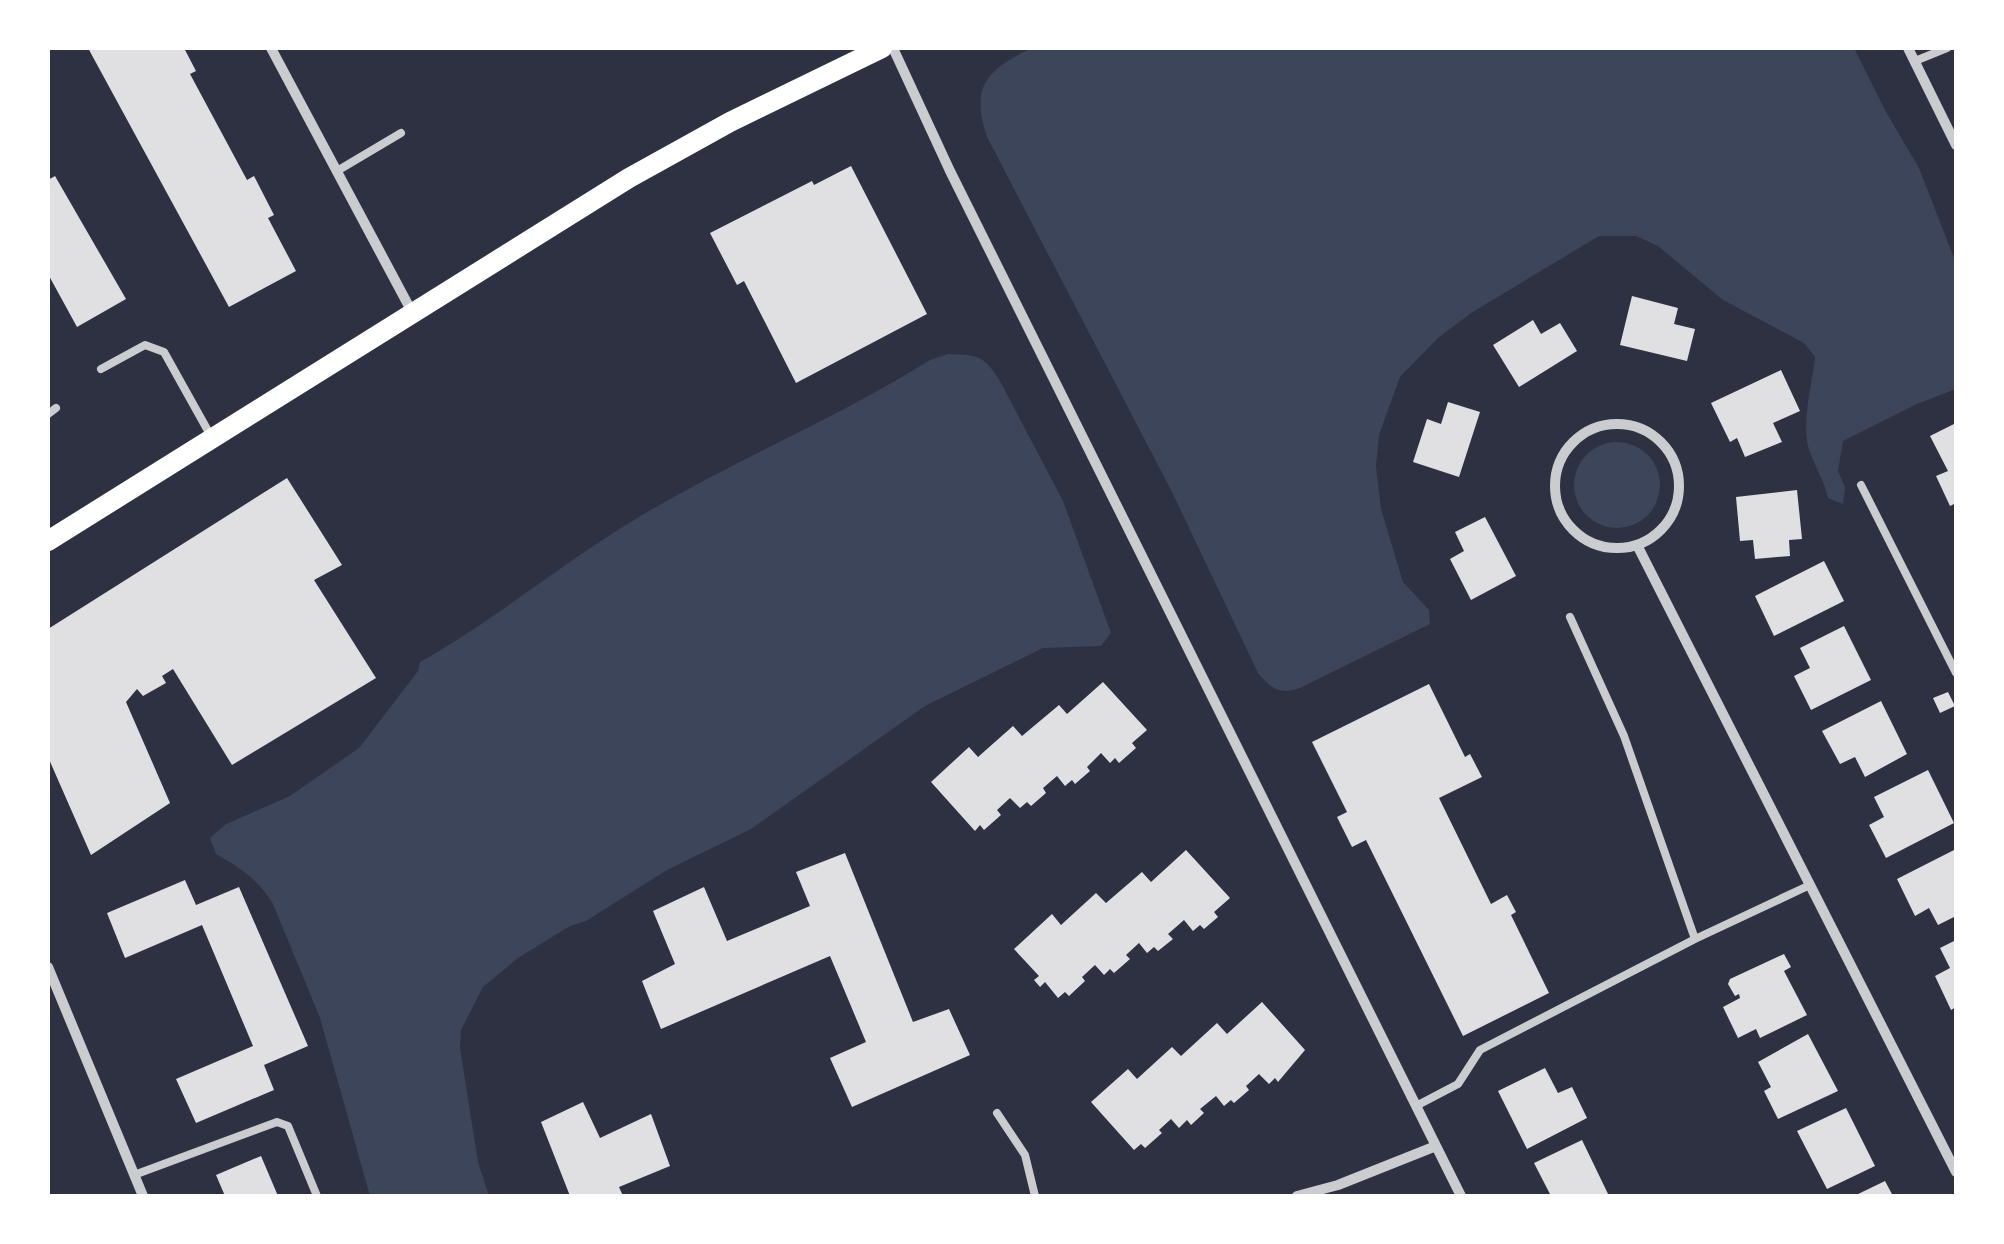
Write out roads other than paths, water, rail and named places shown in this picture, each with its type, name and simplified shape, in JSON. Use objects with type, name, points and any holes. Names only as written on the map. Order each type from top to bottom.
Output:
[{"type":"main road","points":[[48,538],[638,172],[882,48]]},
{"type":"street","points":[[271,48],[412,312]]},
{"type":"street","points":[[893,48],[950,172],[1461,1196]]},
{"type":"street","points":[[1908,48],[1956,145]]},
{"type":"street","points":[[1625,424],[1654,436],[1677,470],[1679,487],[1671,518],[1656,534],[1637,545],[1612,548],[1586,540],[1570,526],[1559,508],[1555,484],[1559,463],[1575,440],[1604,426],[1625,424]]},
{"type":"street","points":[[1637,545],[1956,1172]]},
{"type":"street","points":[[48,967],[143,1196]]},
{"type":"street","points":[[1296,1196],[1338,1185],[1436,1146]]},
{"type":"lane","points":[[1915,60],[1947,48]]},
{"type":"lane","points":[[337,171],[401,132]]},
{"type":"lane","points":[[101,369],[144,345],[164,352],[212,438]]},
{"type":"lane","points":[[1861,485],[1956,673]]},
{"type":"lane","points":[[1570,617],[1624,736],[1695,939]]},
{"type":"lane","points":[[1416,1106],[1458,1084],[1480,1050],[1695,939],[1810,885]]},
{"type":"lane","points":[[997,1114],[1025,1155],[1035,1196]]},
{"type":"lane","points":[[134,1174],[278,1122],[288,1126],[317,1196]]}]
